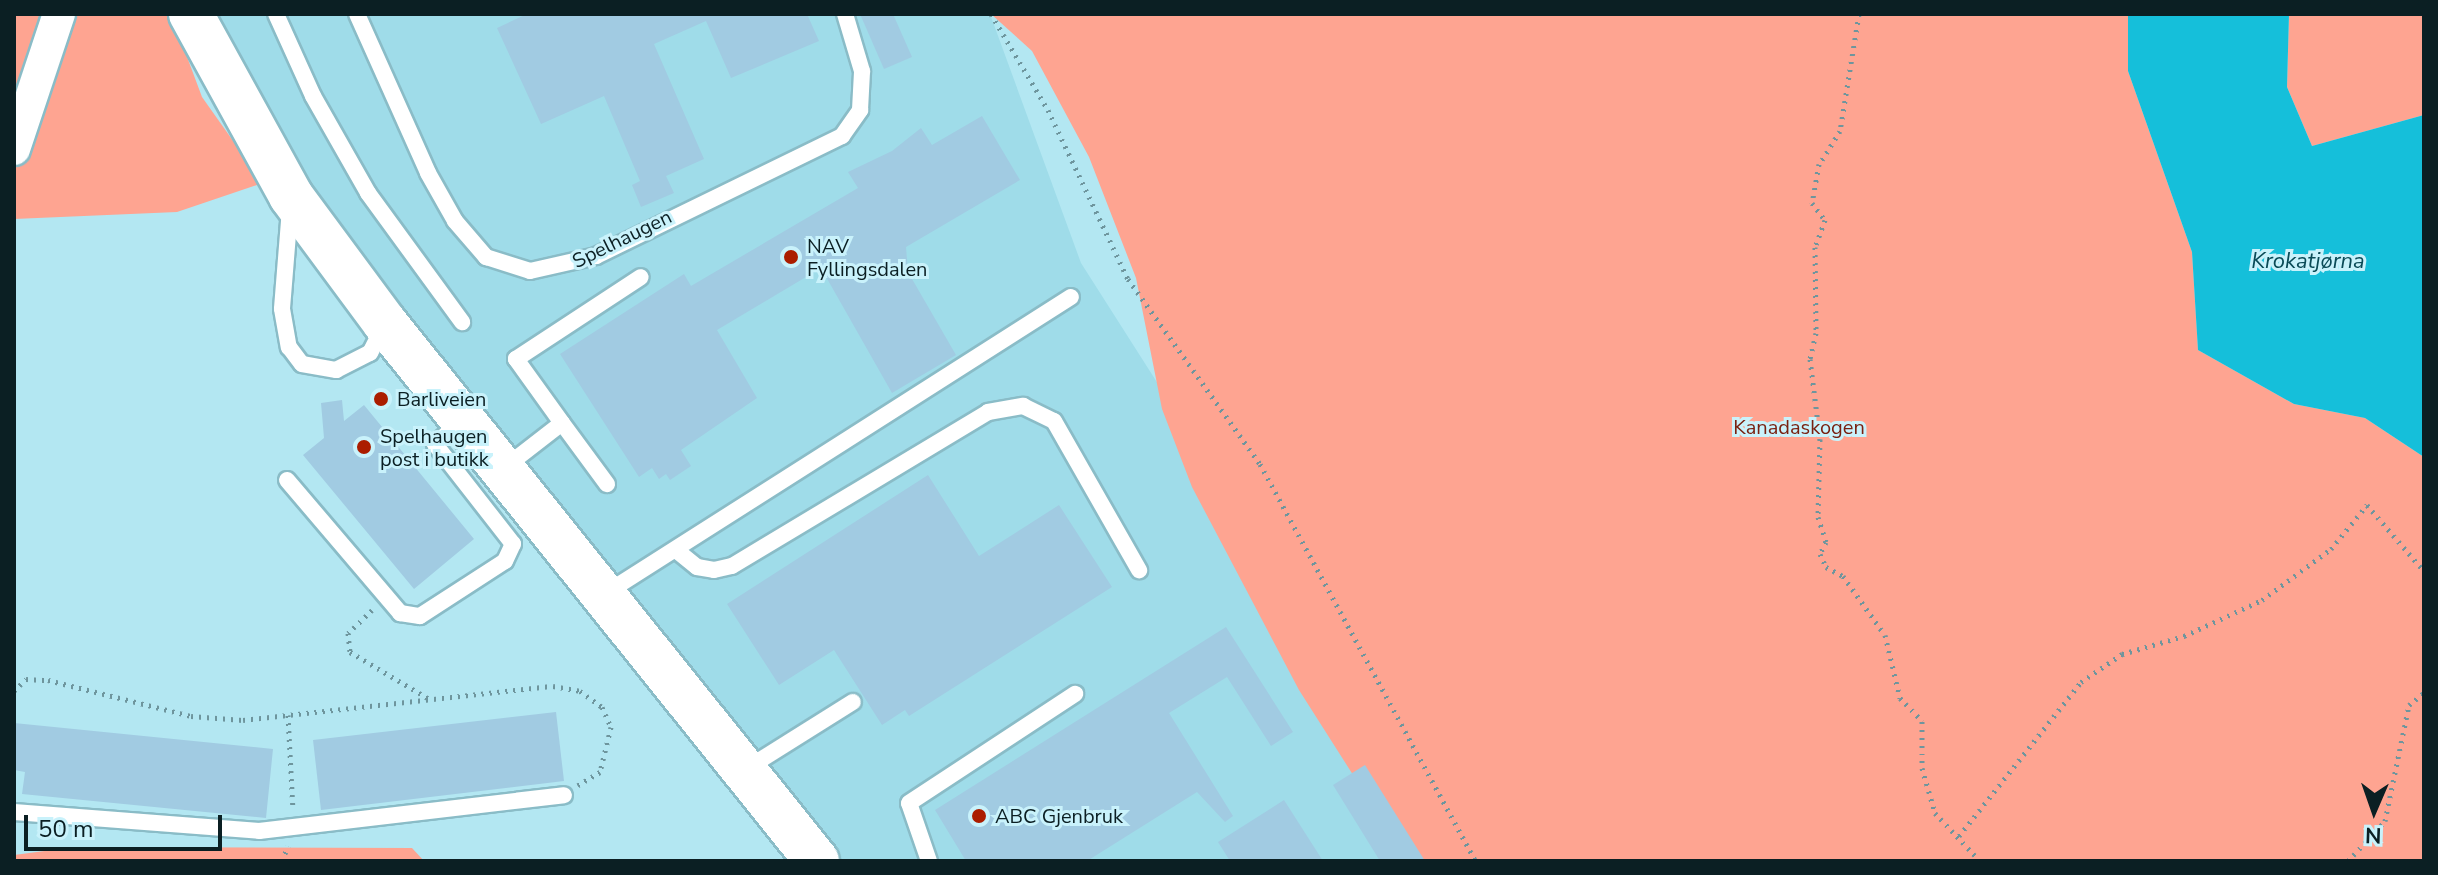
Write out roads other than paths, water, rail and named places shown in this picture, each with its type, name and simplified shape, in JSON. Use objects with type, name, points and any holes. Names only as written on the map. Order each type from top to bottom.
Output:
[{"type":"street","points":[[14,149],[59,14]]},
{"type":"street","points":[[191,14],[291,196],[385,323],[606,593],[817,861]]},
{"type":"lane","points":[[276,14],[313,96],[368,193],[462,322]]},
{"type":"lane","name":"Spelhaugen","points":[[357,14],[428,173],[455,221],[486,257],[530,271],[596,256],[725,189],[812,153],[854,125],[862,71],[845,14]]},
{"type":"lane","points":[[291,196],[282,309],[289,347],[302,364],[336,370],[370,353],[385,323]]},
{"type":"lane","points":[[607,484],[516,359],[641,277]]},
{"type":"lane","points":[[606,593],[1071,297]]},
{"type":"lane","points":[[676,550],[697,567],[714,570],[732,566],[988,412],[1023,406],[1054,421],[1139,570]]},
{"type":"lane","points":[[287,480],[400,613],[420,616],[505,561],[513,544],[435,444],[463,420]]},
{"type":"lane","points":[[503,468],[562,423]]},
{"type":"lane","points":[[929,861],[909,803],[1075,694]]},
{"type":"lane","points":[[746,769],[853,702]]},
{"type":"lane","points":[[14,812],[259,831],[564,795]]},
{"type":"water","name":"Krokatjørna","points":[[2128,14],[2289,14],[2287,87],[2312,146],[2424,115],[2424,457],[2365,418],[2294,404],[2198,350],[2192,252],[2128,71]]},
{"type":"place","name":"NAV Fyllingsdalen","points":[[791,257]]},
{"type":"place","name":"Barliveien","points":[[381,399]]},
{"type":"place","name":"Spelhaugen post i butikk","points":[[364,447]]},
{"type":"place","name":"ABC Gjenbruk","points":[[979,816]]},
{"type":"park label","name":"Kanadaskogen","points":[[1799,427]]}]
